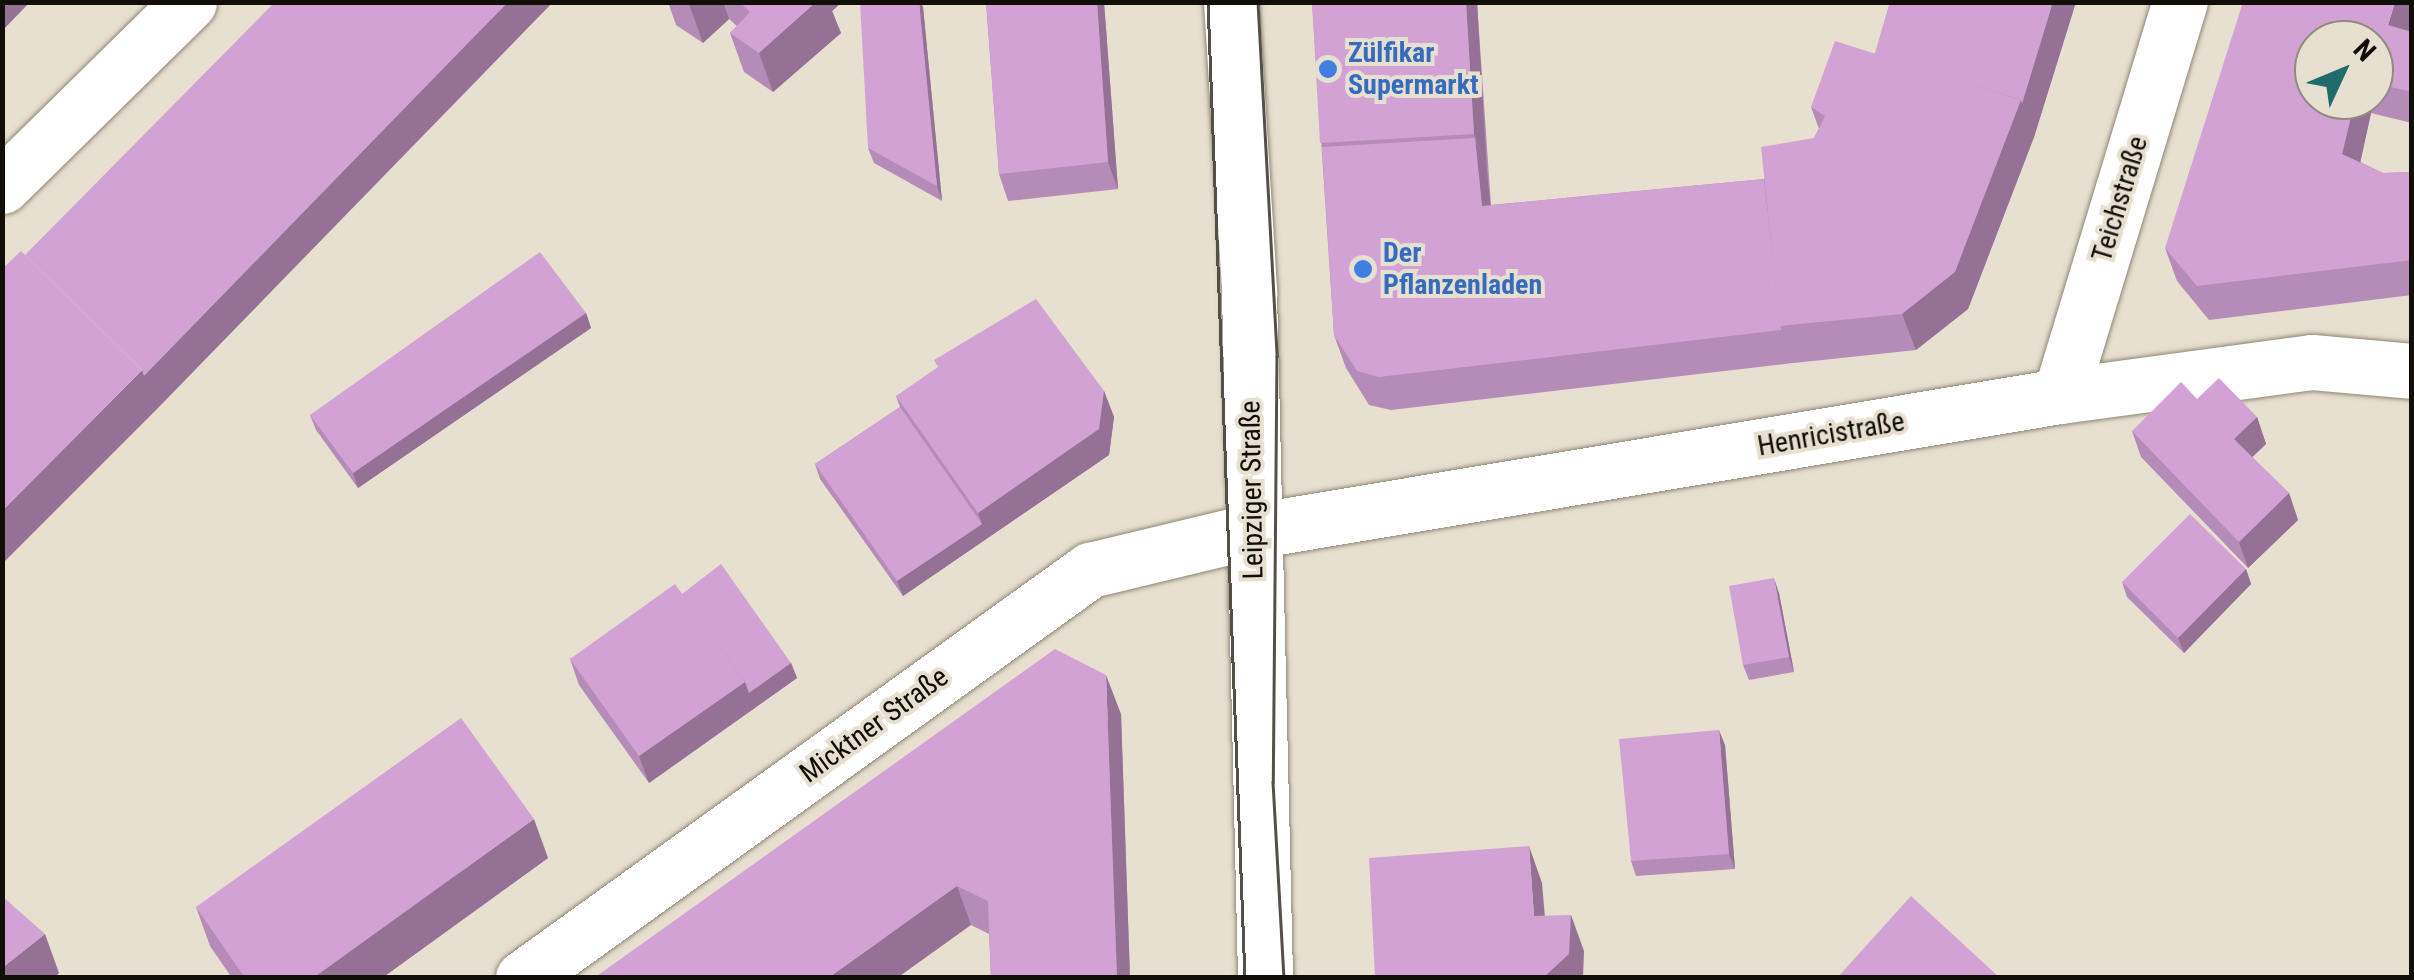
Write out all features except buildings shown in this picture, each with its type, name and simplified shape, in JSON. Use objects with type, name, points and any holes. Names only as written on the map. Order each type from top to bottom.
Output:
[{"type":"street","points":[[2,186],[189,2]]},
{"type":"street","name":"Leipziger Straße","points":[[1231,2],[1254,531],[1265,978]]},
{"type":"street","name":"Teichstraße","points":[[2060,396],[2180,2]]},
{"type":"street","name":"Henricistraße","points":[[1254,531],[2060,396],[2312,362],[2412,371]]},
{"type":"street","name":"Micktner Straße","points":[[522,978],[1090,570],[1254,531]]},
{"type":"tram line","points":[[1208,2],[1245,978]]},
{"type":"tram line","points":[[1258,2],[1277,356],[1273,782],[1284,978]]},
{"type":"place","name":"Zülfikar Supermarkt","points":[[1328,69]]},
{"type":"place","name":"Der Pflanzenladen","points":[[1363,269]]}]
